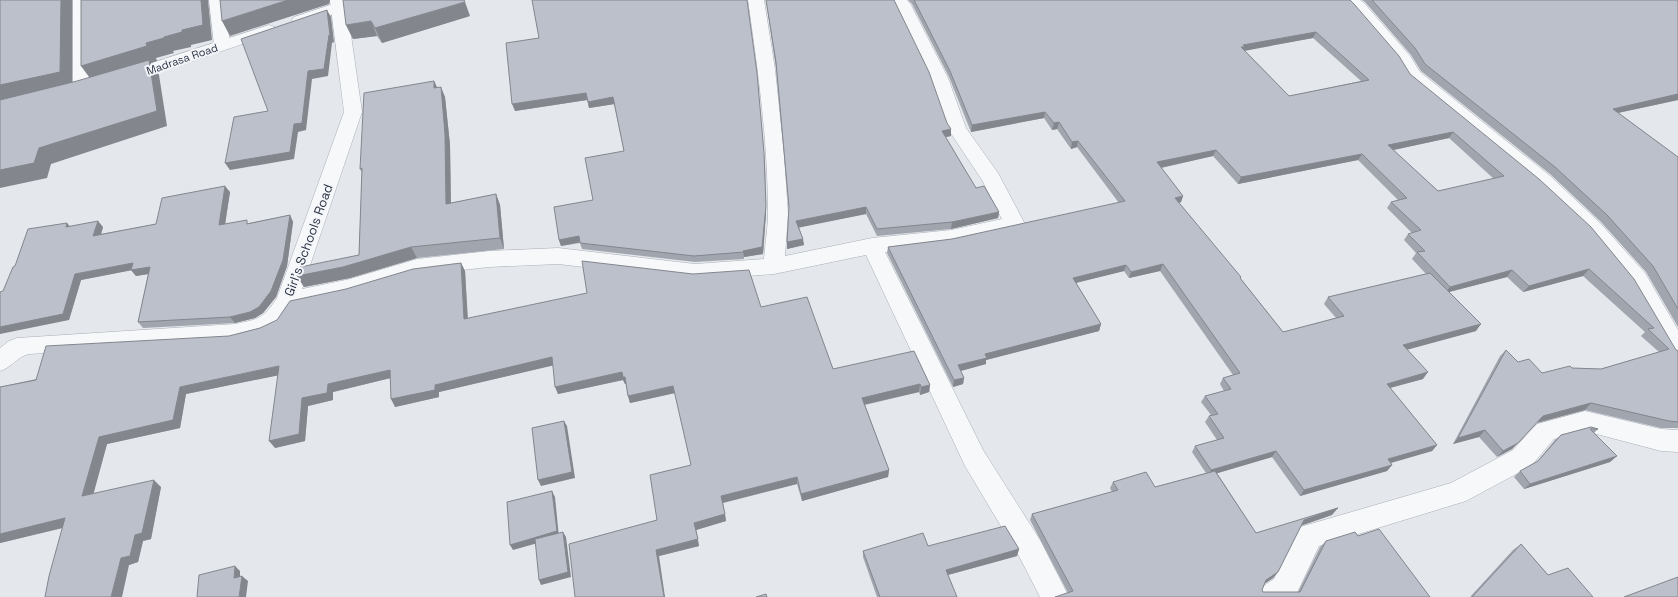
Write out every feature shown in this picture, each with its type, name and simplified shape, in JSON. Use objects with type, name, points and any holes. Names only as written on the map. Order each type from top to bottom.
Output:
[{"type":"street","name":"Madrasa Road","points":[[82,0],[90,88],[284,25],[339,4],[361,0]]},
{"type":"street","points":[[217,0],[222,45]]},
{"type":"street","points":[[756,0],[766,70],[774,154],[778,214],[774,266]]},
{"type":"street","points":[[287,300],[350,287],[417,267],[489,259],[558,256],[695,272],[774,266],[872,246],[951,238],[1015,224],[990,178],[957,129],[939,78],[903,5],[897,0]]},
{"type":"street","points":[[1348,0],[1358,6],[1404,60],[1413,75],[1542,180],[1593,228],[1637,279],[1678,350]]},
{"type":"street","name":"Girl's Schools Road","points":[[0,361],[17,347],[29,345],[235,333],[257,328],[274,320],[287,300],[353,112],[339,4]]},
{"type":"street","points":[[872,246],[974,458],[1030,549],[1055,597]]},
{"type":"street","points":[[1272,597],[1284,589],[1310,536],[1457,493],[1522,458],[1546,431],[1585,422],[1661,440],[1678,440]]},
{"type":"building","points":[[0,0],[61,0],[60,72],[0,85]]},
{"type":"building","points":[[81,0],[201,0],[203,25],[182,30],[182,32],[146,43],[147,46],[81,66]]},
{"type":"building","points":[[220,0],[288,0],[222,21]]},
{"type":"building","points":[[343,0],[464,0],[465,2],[375,28],[371,21],[346,25]]},
{"type":"building","points":[[532,0],[747,0],[757,73],[764,153],[766,206],[762,247],[743,251],[744,252],[694,256],[580,243],[579,236],[559,240],[554,207],[593,200],[585,158],[624,151],[613,97],[588,102],[586,93],[512,104],[506,43],[539,38]]},
{"type":"building","points":[[766,0],[894,0],[929,72],[947,123],[951,129],[942,131],[976,188],[984,186],[999,212],[952,222],[877,229],[866,207],[796,221],[803,239],[787,242],[789,207],[776,62]]},
{"type":"building","points":[[914,0],[1350,0],[1399,56],[1410,74],[1539,179],[1591,227],[1634,279],[1678,351],[1678,422],[1591,403],[1543,416],[1518,443],[1503,451],[1485,430],[1458,438],[1506,350],[1518,362],[1529,359],[1542,373],[1570,366],[1572,368],[1601,369],[1669,349],[1648,329],[1654,328],[1589,269],[1529,286],[1512,270],[1450,287],[1417,252],[1425,251],[1408,234],[1421,230],[1391,202],[1407,198],[1362,154],[1241,177],[1216,150],[1157,162],[1183,196],[1175,198],[1241,277],[1240,278],[1283,332],[1344,316],[1328,297],[1430,273],[1481,324],[1403,345],[1428,372],[1387,384],[1437,445],[1388,459],[1392,465],[1304,490],[1276,451],[1211,470],[1195,446],[1224,438],[1209,416],[1218,414],[1205,396],[1231,389],[1223,378],[1240,373],[1163,264],[1131,272],[1126,265],[1073,278],[1101,324],[985,354],[987,358],[958,365],[964,378],[954,380],[888,247],[952,239],[1125,201],[1078,141],[1072,142],[1059,122],[1054,123],[1045,112],[972,125],[950,71]],"holes":[[[1316,32],[1369,80],[1289,96],[1241,47],[1245,47],[1243,45]],[[1453,132],[1504,176],[1438,191],[1388,145]]]},
{"type":"building","points":[[1372,0],[1678,0],[1678,94],[1613,109],[1678,157],[1678,309],[1653,266],[1607,215],[1555,167],[1425,64],[1415,48]]},
{"type":"building","points":[[327,10],[330,35],[324,69],[308,71],[302,123],[294,124],[290,152],[225,163],[234,117],[268,111],[241,39]]},
{"type":"building","points":[[149,60],[157,111],[39,148],[34,163],[0,170],[0,100],[77,81]]},
{"type":"building","points":[[434,81],[434,88],[441,87],[445,134],[446,204],[496,194],[500,238],[411,247],[343,267],[297,276],[300,267],[359,255],[362,168],[360,169],[364,93]]},
{"type":"building","points":[[225,186],[219,225],[247,220],[247,224],[290,215],[283,260],[271,291],[259,307],[250,312],[230,317],[138,322],[150,267],[131,270],[133,263],[75,274],[63,314],[0,327],[0,292],[3,291],[13,267],[15,266],[28,229],[67,223],[66,227],[98,221],[93,236],[156,224],[162,198]]},
{"type":"building","points":[[582,261],[693,274],[749,270],[761,307],[807,297],[833,369],[914,351],[930,385],[921,387],[920,384],[862,398],[889,470],[801,494],[797,477],[721,496],[725,514],[694,523],[698,539],[656,550],[664,597],[575,597],[569,544],[657,520],[650,475],[691,465],[673,386],[628,396],[625,377],[623,377],[622,372],[555,387],[552,357],[435,385],[435,390],[391,399],[390,370],[328,384],[327,393],[302,398],[299,434],[269,441],[279,366],[180,387],[173,420],[99,437],[82,496],[154,480],[142,533],[135,535],[130,556],[121,558],[111,597],[45,597],[49,576],[65,518],[0,534],[0,387],[36,380],[46,346],[229,336],[260,328],[277,320],[290,301],[346,289],[413,269],[461,263],[464,319],[587,293]]},
{"type":"building","points":[[564,421],[572,472],[538,480],[532,428]]},
{"type":"building","points":[[1591,427],[1598,429],[1590,429],[1617,456],[1530,484],[1520,471],[1538,461],[1561,435]]},
{"type":"building","points":[[1215,471],[1256,533],[1338,508],[1304,520],[1278,572],[1266,580],[1262,590],[1263,592],[1300,592],[1326,541],[1355,532],[1358,536],[1379,529],[1430,597],[1055,597],[1073,591],[1032,514],[1118,490],[1113,482],[1146,472],[1155,487]]},
{"type":"building","points":[[552,491],[557,531],[510,545],[507,502]]},
{"type":"building","points":[[1005,526],[1019,549],[946,570],[957,597],[880,597],[863,551],[923,533],[928,546]]},
{"type":"building","points":[[563,532],[568,572],[539,580],[535,539]]},
{"type":"building","points":[[1521,544],[1548,575],[1568,568],[1593,597],[1472,597]]},
{"type":"building","points":[[235,566],[234,578],[242,576],[239,597],[197,597],[199,575]]},
{"type":"building","points":[[1678,577],[1678,597],[1624,597]]},
{"type":"building","points":[[766,594],[767,597],[756,597]]}]
